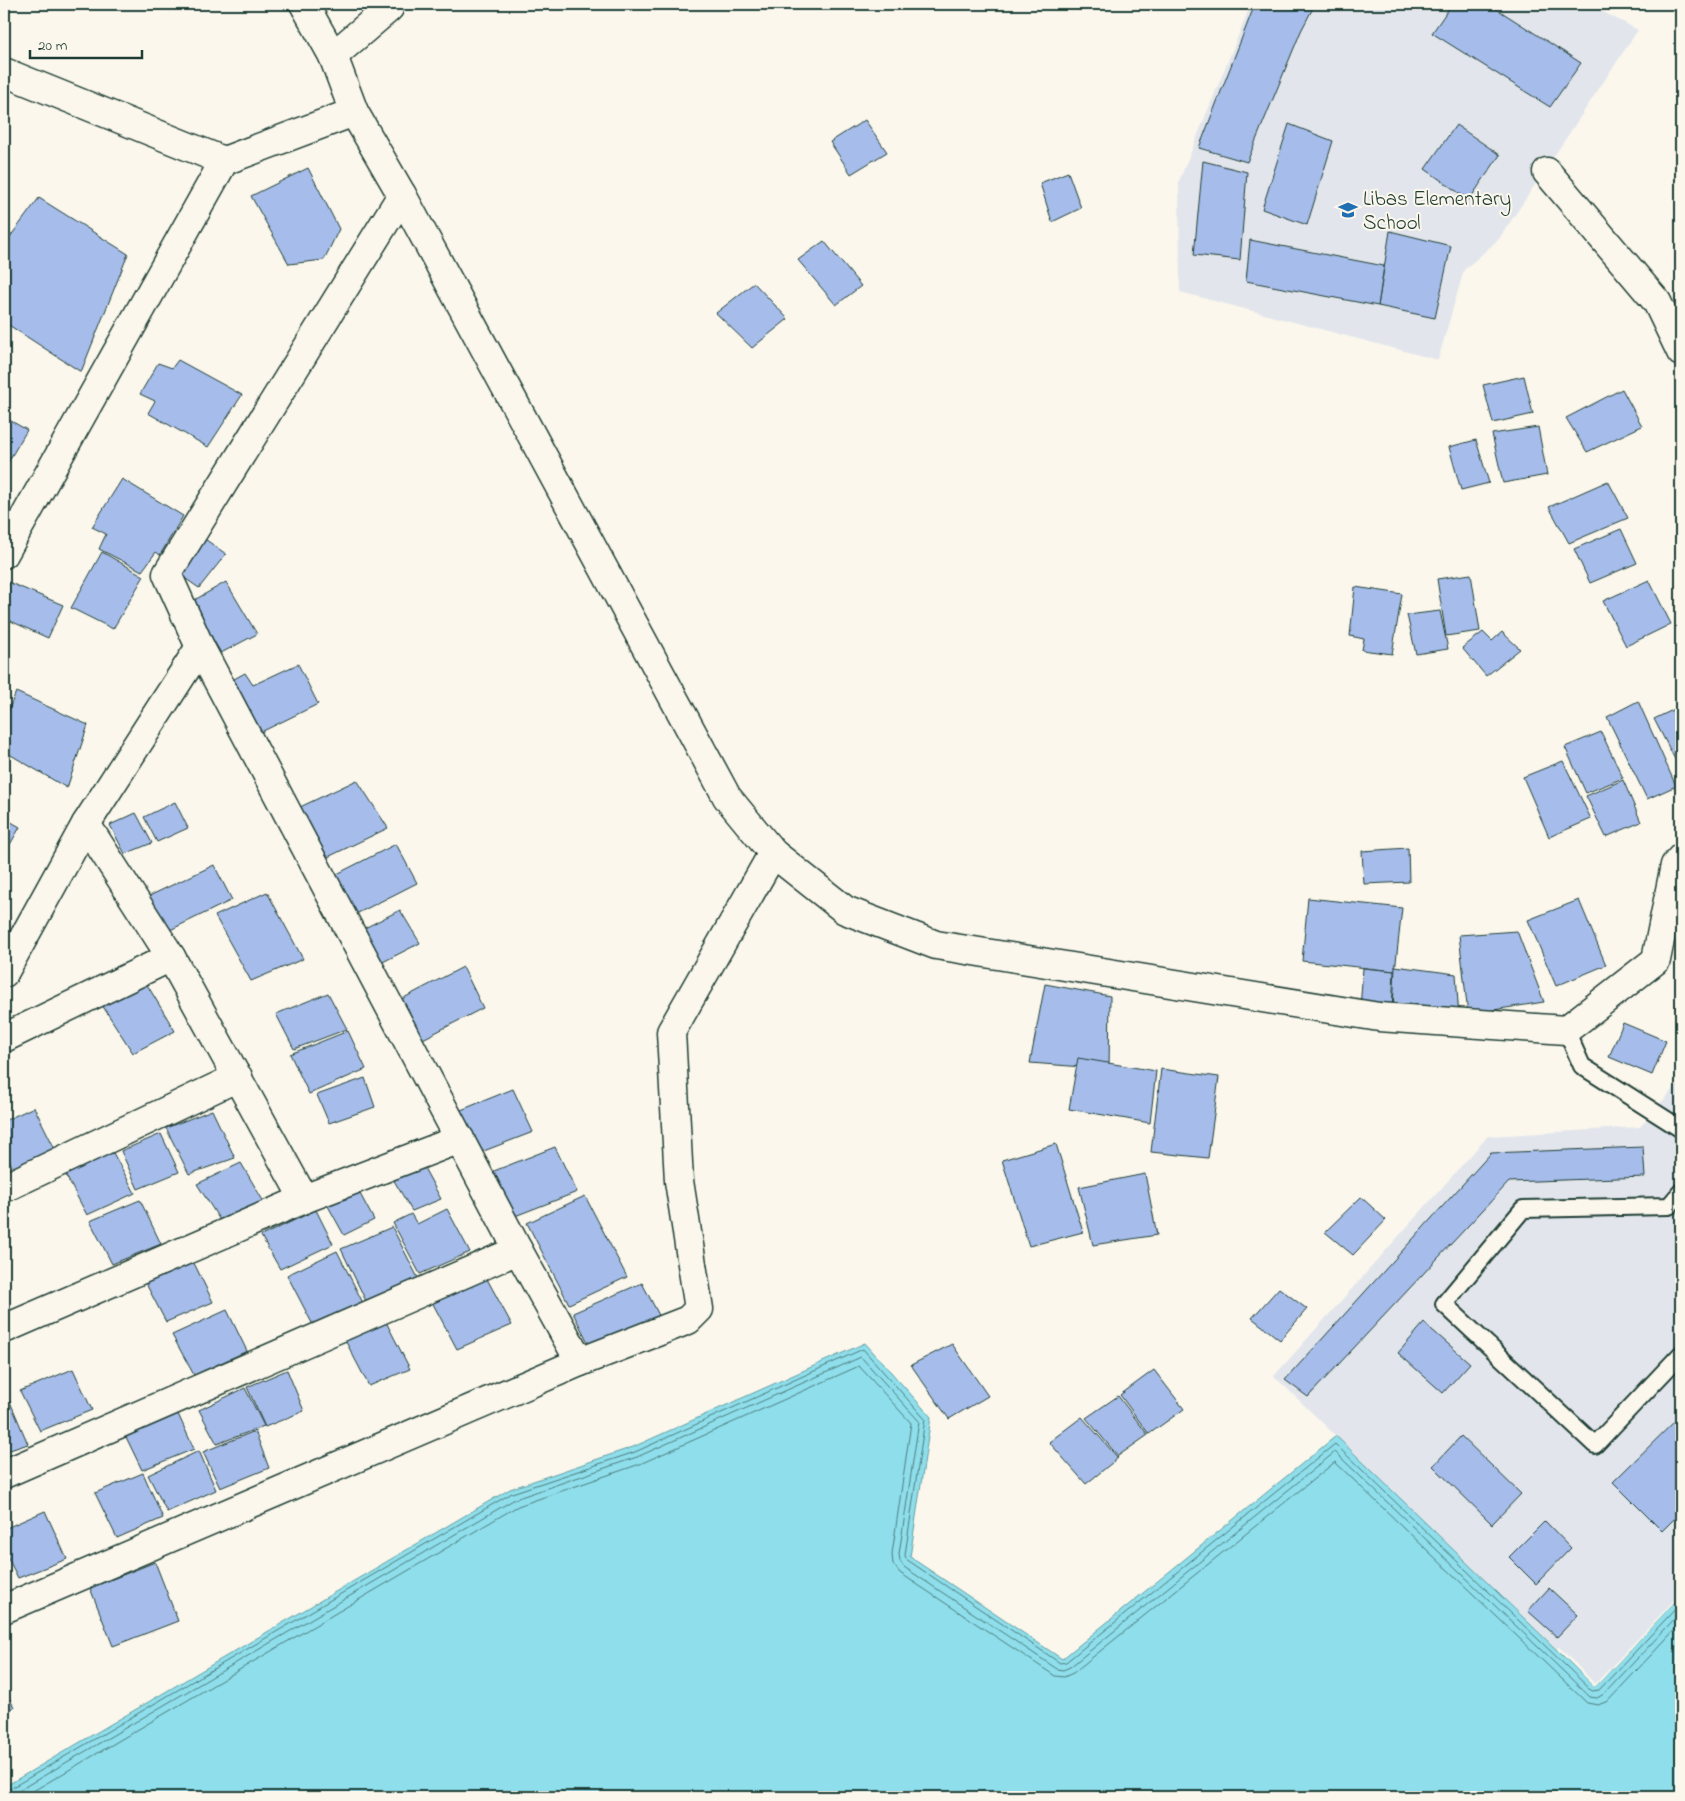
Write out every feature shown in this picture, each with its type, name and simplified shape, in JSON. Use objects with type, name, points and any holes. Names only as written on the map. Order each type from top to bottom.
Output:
[{"type":"street","points":[[304,4],[333,56],[354,112],[402,195],[727,798],[774,853],[846,910],[936,945],[1379,1017],[1566,1030],[1656,960],[1675,865],[1681,858]]},
{"type":"street","points":[[333,56],[389,8],[389,4]]},
{"type":"street","points":[[4,72],[224,161]]},
{"type":"street","points":[[4,554],[224,161],[354,112]]},
{"type":"street","points":[[1547,172],[1657,302],[1681,352]]},
{"type":"street","points":[[402,195],[167,574],[200,647],[518,1250],[580,1362]]},
{"type":"street","points":[[4,973],[86,824],[200,647]]},
{"type":"street","points":[[86,824],[171,957],[304,1199]]},
{"type":"street","points":[[4,1609],[580,1362],[688,1320],[699,1309],[680,1181],[671,1032],[774,853]]},
{"type":"street","points":[[4,1038],[171,957]]},
{"type":"street","points":[[4,1188],[238,1077]]},
{"type":"street","points":[[4,1329],[304,1199],[460,1140]]},
{"type":"street","points":[[4,1474],[518,1250]]},
{"type":"lane","points":[[1566,1030],[1582,1066],[1681,1129]]},
{"type":"lane","points":[[1681,1192],[1670,1206],[1523,1209],[1444,1304],[1595,1445],[1681,1354]]},
{"type":"shaded area","name":"Libas Elementary School","points":[[1251,4],[1588,4],[1638,30],[1499,239],[1464,270],[1438,360],[1180,292],[1179,181]]},
{"type":"shaded area","points":[[1681,1080],[1681,1595],[1595,1687],[1274,1376],[1488,1136],[1640,1127]]},
{"type":"water","points":[[865,1343],[931,1417],[910,1557],[1062,1659],[1336,1436],[1595,1687],[1681,1595],[1681,1797],[4,1797],[4,1787],[510,1489],[633,1447]]},
{"type":"pier","points":[[1681,1593],[1595,1687],[1557,1649],[1559,1647],[1595,1684]]},
{"type":"building","points":[[1255,4],[1315,4],[1301,31],[1247,162],[1199,148]]},
{"type":"building","points":[[1452,4],[1489,4],[1581,63],[1550,107],[1432,33]]},
{"type":"building","points":[[865,120],[887,152],[851,174],[830,142]]},
{"type":"building","points":[[1289,124],[1333,141],[1307,225],[1262,209]]},
{"type":"building","points":[[1456,125],[1500,155],[1469,200],[1425,169]]},
{"type":"building","points":[[1203,161],[1247,172],[1240,260],[1194,255]]},
{"type":"building","points":[[308,168],[339,229],[324,260],[289,264],[251,196]]},
{"type":"building","points":[[1068,172],[1081,208],[1052,222],[1040,183]]},
{"type":"building","points":[[39,198],[128,254],[81,372],[4,322],[4,245]]},
{"type":"building","points":[[1390,231],[1451,246],[1435,318],[1378,306]]},
{"type":"building","points":[[1250,240],[1384,266],[1378,306],[1246,281]]},
{"type":"building","points":[[824,241],[861,286],[836,305],[798,260]]},
{"type":"building","points":[[754,283],[788,319],[752,348],[716,313]]},
{"type":"building","points":[[178,360],[242,395],[208,447],[148,413],[155,401],[140,394],[158,363],[172,368]]},
{"type":"building","points":[[1524,376],[1533,414],[1493,423],[1483,385]]},
{"type":"building","points":[[1622,389],[1642,426],[1587,452],[1566,418]]},
{"type":"building","points":[[4,417],[27,430],[4,469]]},
{"type":"building","points":[[1538,427],[1547,475],[1503,483],[1492,434]]},
{"type":"building","points":[[1476,440],[1489,483],[1461,490],[1449,447]]},
{"type":"building","points":[[122,479],[183,516],[160,555],[156,552],[142,571],[99,549],[106,534],[92,527]]},
{"type":"building","points":[[1608,481],[1628,518],[1569,543],[1549,507]]},
{"type":"building","points":[[1621,529],[1637,563],[1590,583],[1574,549]]},
{"type":"building","points":[[202,537],[226,554],[199,588],[176,572]]},
{"type":"building","points":[[102,552],[144,576],[113,629],[71,608]]},
{"type":"building","points":[[1471,574],[1480,631],[1446,636],[1437,579]]},
{"type":"building","points":[[1649,580],[1671,624],[1626,646],[1603,601]]},
{"type":"building","points":[[8,582],[63,605],[48,638],[4,618],[4,589]]},
{"type":"building","points":[[226,582],[257,634],[221,653],[191,602]]},
{"type":"building","points":[[1355,587],[1402,594],[1392,654],[1362,650],[1364,639],[1350,636]]},
{"type":"building","points":[[1440,611],[1448,649],[1416,654],[1407,615]]},
{"type":"building","points":[[1483,632],[1492,641],[1502,632],[1520,649],[1486,676],[1462,648]]},
{"type":"building","points":[[298,664],[318,704],[255,735],[225,684],[245,673],[253,685]]},
{"type":"building","points":[[16,692],[88,725],[67,788],[4,751],[4,721]]},
{"type":"building","points":[[1638,701],[1676,786],[1647,799],[1607,717]]},
{"type":"building","points":[[1681,706],[1681,771],[1654,719]]},
{"type":"building","points":[[1601,732],[1623,778],[1586,793],[1565,747]]},
{"type":"building","points":[[1563,761],[1591,819],[1549,837],[1523,777]]},
{"type":"building","points":[[357,780],[388,828],[328,857],[298,808]]},
{"type":"building","points":[[1623,780],[1641,822],[1606,837],[1586,796]]},
{"type":"building","points":[[175,802],[188,828],[157,842],[144,817]]},
{"type":"building","points":[[136,813],[152,843],[125,854],[110,825]]},
{"type":"building","points":[[4,818],[20,827],[4,855]]},
{"type":"building","points":[[396,844],[417,883],[356,914],[331,877]]},
{"type":"building","points":[[1408,848],[1409,882],[1364,884],[1362,851]]},
{"type":"building","points":[[214,865],[232,900],[166,932],[145,898]]},
{"type":"building","points":[[267,892],[303,959],[251,981],[215,916]]},
{"type":"building","points":[[1308,898],[1402,908],[1395,971],[1302,961]]},
{"type":"building","points":[[1579,900],[1606,965],[1556,986],[1528,920]]},
{"type":"building","points":[[400,910],[420,943],[375,966],[355,933]]},
{"type":"building","points":[[1517,931],[1544,1002],[1468,1014],[1459,935]]},
{"type":"building","points":[[1395,966],[1456,974],[1459,1018],[1393,1010]]},
{"type":"building","points":[[463,967],[483,1008],[419,1041],[396,1002]]},
{"type":"building","points":[[1363,968],[1394,971],[1392,1011],[1360,1009]]},
{"type":"building","points":[[146,983],[175,1031],[133,1053],[102,1005]]},
{"type":"building","points":[[1045,984],[1110,996],[1109,1069],[1030,1063]]},
{"type":"building","points":[[328,993],[347,1029],[294,1049],[276,1014]]},
{"type":"building","points":[[1623,1023],[1666,1041],[1652,1075],[1609,1057]]},
{"type":"building","points":[[348,1031],[366,1069],[309,1094],[290,1054]]},
{"type":"building","points":[[1078,1058],[1156,1071],[1150,1123],[1069,1109]]},
{"type":"building","points":[[1161,1069],[1219,1077],[1208,1158],[1151,1152]]},
{"type":"building","points":[[365,1078],[375,1107],[329,1123],[317,1095]]},
{"type":"building","points":[[513,1089],[533,1132],[476,1154],[456,1112]]},
{"type":"building","points":[[34,1107],[55,1149],[13,1168],[4,1150],[4,1121]]},
{"type":"building","points":[[212,1110],[235,1158],[189,1174],[166,1128]]},
{"type":"building","points":[[161,1134],[179,1172],[138,1189],[121,1151]]},
{"type":"building","points":[[1056,1144],[1083,1232],[1029,1246],[1002,1160]]},
{"type":"building","points":[[555,1147],[577,1192],[515,1216],[494,1171]]},
{"type":"building","points":[[1643,1147],[1645,1177],[1509,1182],[1308,1397],[1285,1380],[1491,1153]]},
{"type":"building","points":[[112,1151],[135,1193],[87,1215],[65,1174]]},
{"type":"building","points":[[241,1163],[265,1204],[223,1225],[197,1184]]},
{"type":"building","points":[[423,1166],[441,1199],[412,1211],[393,1179]]},
{"type":"building","points":[[1145,1174],[1157,1235],[1093,1245],[1079,1187]]},
{"type":"building","points":[[359,1192],[374,1220],[344,1235],[328,1206]]},
{"type":"building","points":[[585,1196],[627,1277],[569,1304],[527,1223]]},
{"type":"building","points":[[1361,1197],[1386,1220],[1353,1255],[1325,1232]]},
{"type":"building","points":[[140,1200],[161,1244],[112,1264],[90,1221]]},
{"type":"building","points":[[447,1209],[470,1252],[420,1274],[393,1223],[411,1214],[417,1224]]},
{"type":"building","points":[[316,1210],[333,1244],[280,1269],[261,1236]]},
{"type":"building","points":[[392,1227],[418,1278],[366,1301],[341,1249]]},
{"type":"building","points":[[337,1251],[363,1303],[313,1325],[287,1275]]},
{"type":"building","points":[[192,1259],[213,1302],[166,1322],[144,1280]]},
{"type":"building","points":[[487,1279],[512,1325],[457,1349],[432,1302]]},
{"type":"building","points":[[642,1283],[661,1319],[592,1350],[573,1313]]},
{"type":"building","points":[[1279,1288],[1307,1309],[1280,1340],[1252,1318]]},
{"type":"building","points":[[227,1310],[247,1351],[194,1375],[172,1335]]},
{"type":"building","points":[[386,1322],[410,1369],[369,1386],[345,1340]]},
{"type":"building","points":[[1424,1323],[1470,1363],[1443,1393],[1398,1353]]},
{"type":"building","points":[[952,1344],[988,1396],[949,1419],[911,1365]]},
{"type":"building","points":[[73,1369],[92,1410],[40,1431],[20,1391]]},
{"type":"building","points":[[287,1370],[304,1411],[265,1427],[247,1387]]},
{"type":"building","points":[[1154,1370],[1184,1409],[1149,1434],[1120,1395]]},
{"type":"building","points":[[245,1388],[264,1426],[217,1444],[199,1410]]},
{"type":"building","points":[[1118,1396],[1148,1435],[1118,1456],[1086,1418]]},
{"type":"building","points":[[8,1397],[28,1444],[4,1452],[4,1399]]},
{"type":"building","points":[[178,1414],[194,1449],[142,1470],[125,1435]]},
{"type":"building","points":[[1681,1415],[1681,1512],[1662,1531],[1613,1482]]},
{"type":"building","points":[[1082,1417],[1118,1458],[1086,1484],[1049,1442]]},
{"type":"building","points":[[255,1431],[269,1468],[220,1488],[203,1452]]},
{"type":"building","points":[[1461,1436],[1521,1494],[1492,1524],[1433,1466]]},
{"type":"building","points":[[199,1451],[216,1490],[167,1512],[148,1475]]},
{"type":"building","points":[[143,1473],[163,1518],[117,1538],[95,1493]]},
{"type":"building","points":[[45,1511],[67,1559],[18,1578],[4,1550],[4,1529]]},
{"type":"building","points":[[1545,1521],[1571,1548],[1536,1584],[1509,1557]]},
{"type":"building","points":[[155,1562],[178,1621],[113,1646],[90,1588]]},
{"type":"building","points":[[1549,1588],[1578,1615],[1557,1637],[1528,1611]]},
{"type":"building","points":[[4,1688],[14,1707],[4,1712]]},
{"type":"place","name":"Libas Elementary School","points":[[1348,210]]}]
